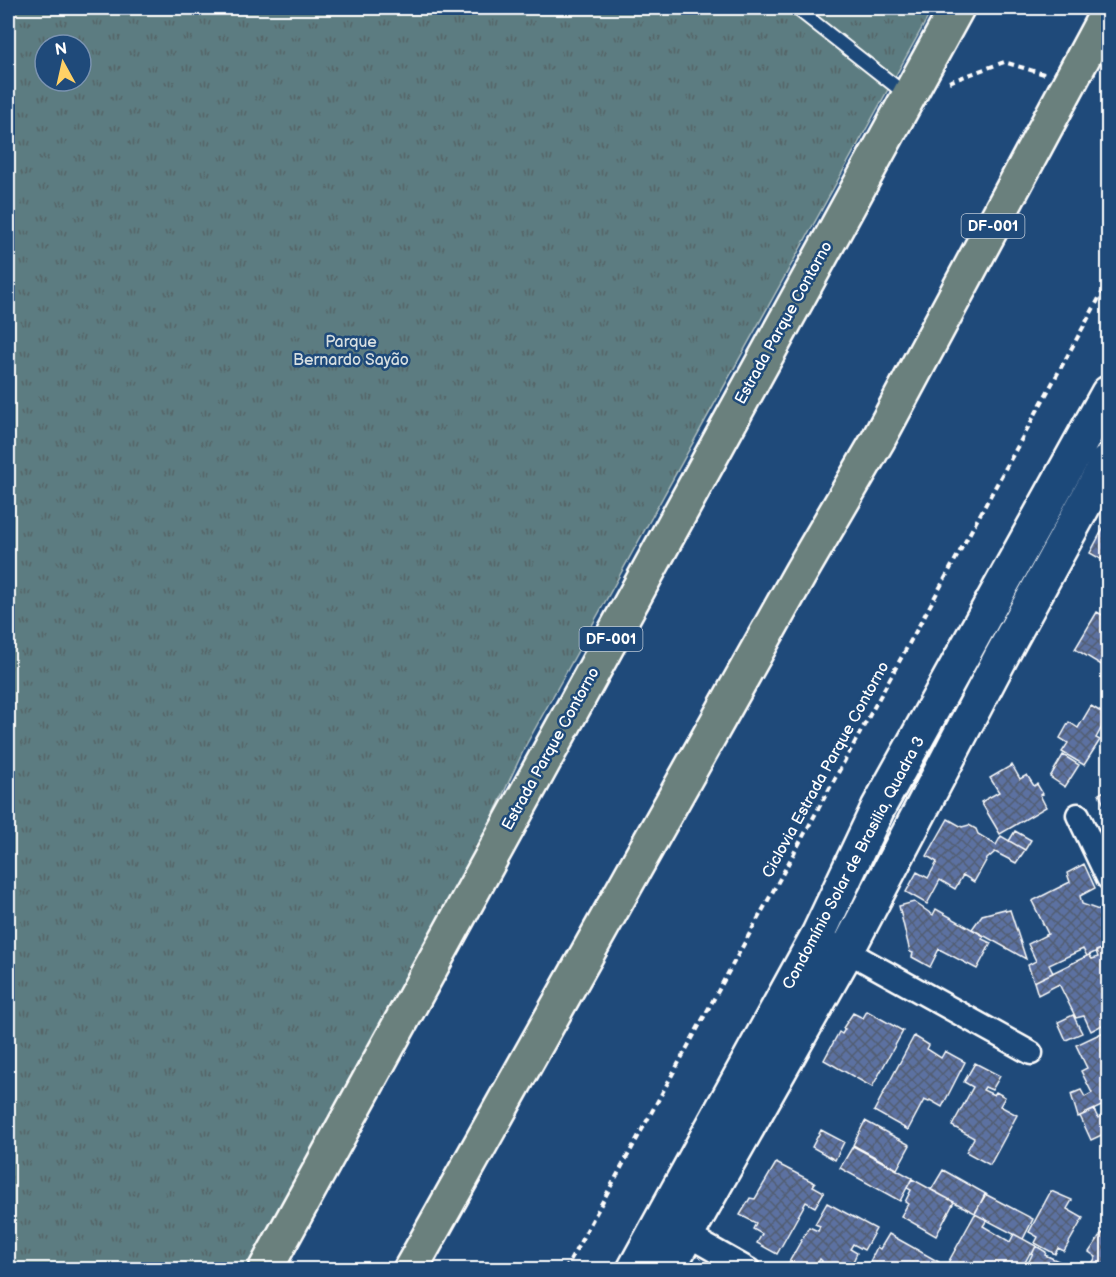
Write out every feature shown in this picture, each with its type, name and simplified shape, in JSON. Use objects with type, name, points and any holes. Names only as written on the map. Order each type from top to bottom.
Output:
[{"type":"main road","name":"Estrada Parque Contorno","points":[[265,1269],[957,8]]},
{"type":"main road","name":"DF-001","points":[[410,1269],[801,572],[878,440],[1108,11]]},
{"type":"street","name":"Condomínio Solar de Brasilia, Quadra 3","points":[[667,1269],[673,1228],[878,808],[1108,393]]},
{"type":"street","name":"Condomínio Solar de Brasilia, Quadra 3","points":[[634,1269],[673,1228],[847,951],[1001,657],[1108,461]]},
{"type":"street","points":[[1030,534],[1060,549]]},
{"type":"street","points":[[1078,815],[1108,878]]},
{"type":"street","points":[[818,935],[1031,1053]]},
{"type":"street","points":[[673,1228],[749,1269]]},
{"type":"lane","points":[[796,8],[908,96]]},
{"type":"path","points":[[908,96],[1004,62],[1071,82]]},
{"type":"path","name":"Ciclovia Estrada Parque Contorno","points":[[565,1269],[1108,282]]},
{"type":"green space","name":"Parque Bernardo Sayão","points":[[8,8],[933,8],[526,745],[365,1090],[263,1269],[8,1269]]},
{"type":"building","points":[[1108,519],[1108,563],[1090,553]]},
{"type":"building","points":[[1097,612],[1108,618],[1108,669],[1075,649]]},
{"type":"building","points":[[1091,706],[1108,716],[1108,724],[1106,729],[1102,727],[1096,738],[1100,740],[1084,765],[1062,752],[1068,743],[1060,738],[1069,722],[1078,728]]},
{"type":"building","points":[[1063,755],[1079,765],[1065,787],[1050,777]]},
{"type":"building","points":[[1012,765],[1020,779],[1027,775],[1034,786],[1037,784],[1043,794],[1040,795],[1046,807],[1000,834],[981,802],[999,792],[990,778]]},
{"type":"building","points":[[1108,789],[1108,813],[1099,794]]},
{"type":"building","points":[[948,819],[962,827],[969,825],[976,829],[978,834],[996,845],[1001,836],[1025,850],[1016,863],[995,852],[987,859],[974,882],[963,875],[955,889],[940,880],[927,904],[906,892],[917,872],[928,878],[937,862],[927,856]]},
{"type":"building","points":[[1015,831],[1031,840],[1025,850],[1009,841]]},
{"type":"building","points":[[1084,864],[1095,888],[1080,896],[1082,904],[1099,910],[1108,928],[1105,930],[1104,937],[1108,946],[1087,956],[1083,949],[1049,965],[1053,973],[1034,982],[1028,965],[1036,961],[1028,944],[1048,934],[1032,901],[1070,882],[1067,873]]},
{"type":"building","points":[[914,902],[933,915],[936,909],[984,936],[982,939],[991,943],[977,969],[939,949],[930,967],[912,957],[913,953],[910,952],[899,906]]},
{"type":"building","points":[[1005,909],[1010,910],[1026,959],[972,929],[982,915]]},
{"type":"building","points":[[1108,946],[1108,1022],[1091,1031],[1084,1016],[1076,1018],[1059,984],[1038,995],[1034,982],[1089,955],[1092,959],[1098,957],[1096,951]]},
{"type":"building","points":[[867,1011],[903,1031],[872,1087],[824,1060],[839,1032],[842,1034],[845,1029],[843,1028],[853,1013],[863,1018]]},
{"type":"building","points":[[1073,1015],[1082,1033],[1066,1040],[1058,1022]]},
{"type":"building","points":[[1108,1030],[1108,1103],[1078,1117],[1071,1094],[1081,1090],[1085,1097],[1092,1093],[1081,1071],[1087,1068],[1076,1045]]},
{"type":"building","points":[[914,1036],[929,1045],[927,1049],[941,1058],[945,1051],[965,1062],[942,1107],[930,1100],[929,1102],[924,1100],[908,1130],[874,1111]]},
{"type":"building","points":[[975,1063],[1000,1076],[992,1090],[985,1087],[983,1090],[994,1095],[996,1092],[1005,1097],[1000,1106],[1017,1115],[990,1165],[966,1152],[974,1138],[952,1126],[973,1087],[964,1082]]},
{"type":"building","points":[[1094,1110],[1098,1118],[1108,1111],[1108,1132],[1091,1140],[1080,1116]]},
{"type":"building","points":[[865,1121],[910,1145],[897,1169],[853,1145]]},
{"type":"building","points":[[821,1130],[844,1142],[835,1160],[812,1147]]},
{"type":"building","points":[[853,1146],[912,1178],[900,1201],[840,1168]]},
{"type":"building","points":[[776,1163],[815,1183],[813,1186],[824,1192],[815,1207],[806,1202],[777,1254],[757,1243],[762,1234],[753,1229],[756,1223],[740,1215],[750,1198],[755,1199]]},
{"type":"building","points":[[943,1170],[986,1194],[975,1213],[931,1190]]},
{"type":"building","points":[[912,1179],[954,1202],[936,1236],[901,1216],[908,1204],[905,1202],[911,1190],[907,1188]]},
{"type":"building","points":[[1108,1182],[1108,1206],[1107,1207],[1100,1186]]},
{"type":"building","points":[[1051,1191],[1072,1200],[1067,1209],[1083,1218],[1064,1251],[1058,1248],[1055,1254],[1035,1243],[1038,1237],[1029,1232]]},
{"type":"building","points":[[985,1194],[1033,1219],[1023,1239],[975,1214]]},
{"type":"building","points":[[827,1203],[876,1229],[864,1250],[853,1244],[850,1249],[857,1253],[849,1270],[818,1270],[822,1261],[820,1259],[814,1270],[800,1270],[788,1264],[809,1227],[818,1231],[820,1226],[815,1224]]},
{"type":"building","points":[[975,1214],[987,1220],[983,1226],[1010,1242],[1014,1234],[1036,1246],[1021,1270],[971,1270],[960,1264],[958,1270],[944,1270]]},
{"type":"building","points":[[1102,1233],[1108,1237],[1108,1269],[1088,1270],[1096,1257],[1089,1252]]},
{"type":"building","points":[[889,1234],[939,1262],[935,1270],[866,1270],[877,1247],[880,1249]]},
{"type":"building","points":[[1036,1246],[1046,1252],[1045,1255],[1078,1270],[1025,1270]]}]
